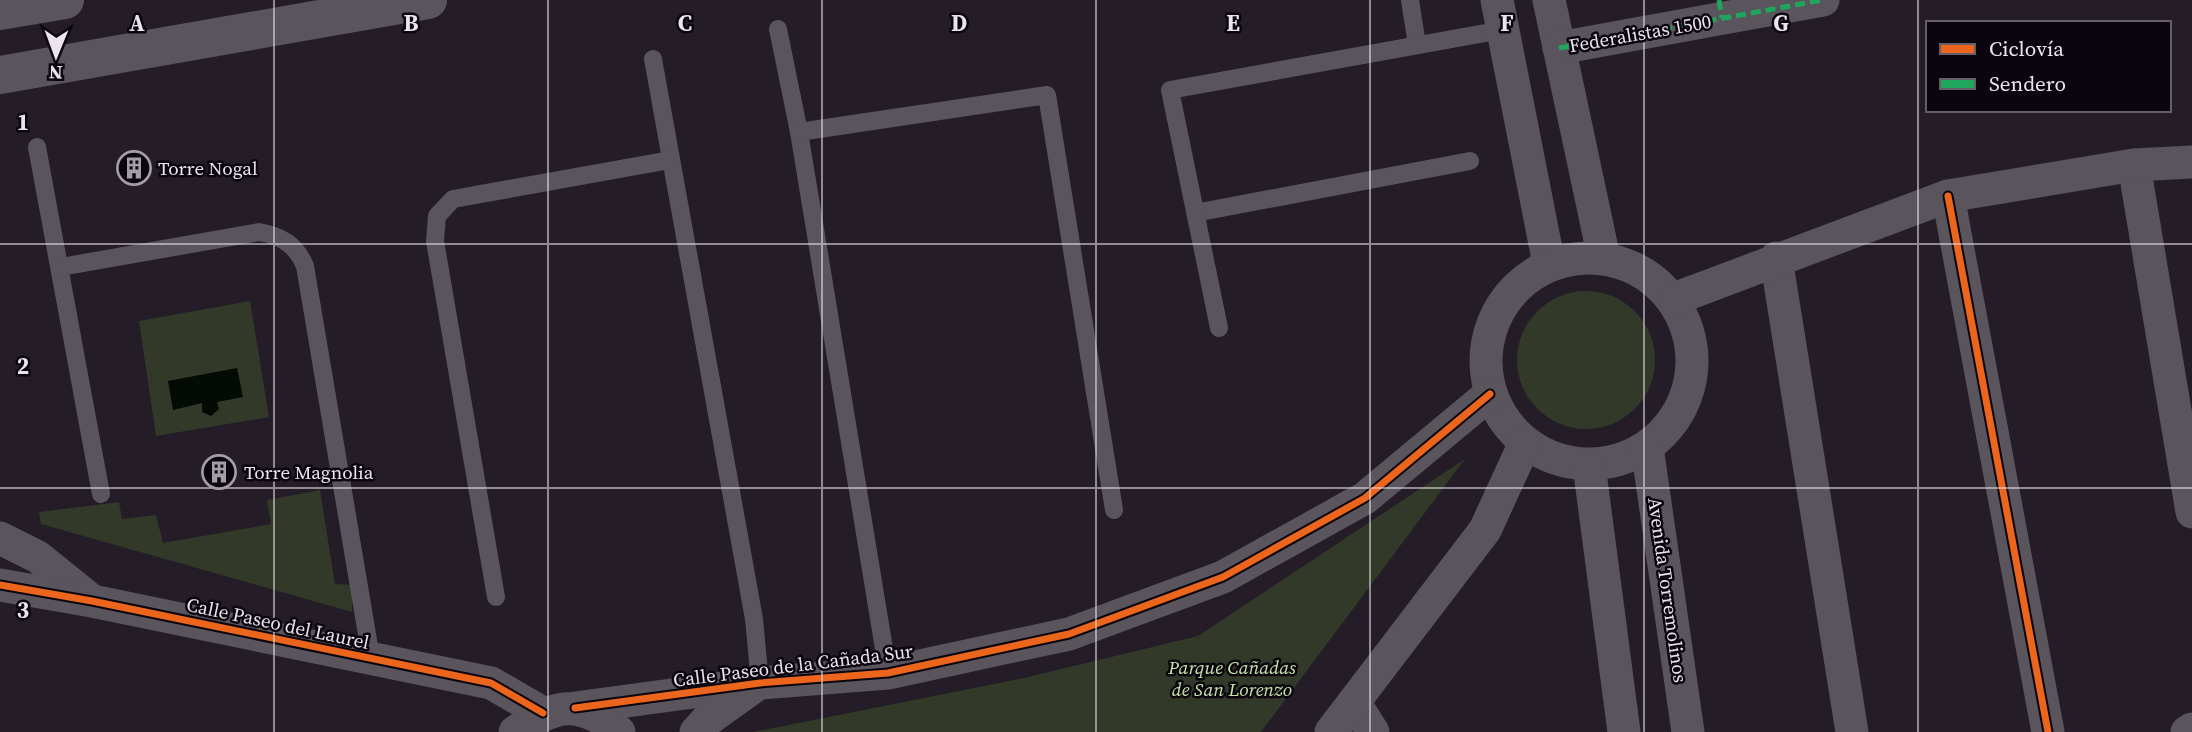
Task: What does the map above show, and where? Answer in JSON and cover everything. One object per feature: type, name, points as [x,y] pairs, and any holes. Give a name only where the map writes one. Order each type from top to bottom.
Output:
[{"type":"street","points":[[0,11],[65,0]]},
{"type":"street","points":[[0,75],[428,0]]},
{"type":"street","points":[[1549,0],[1604,258]]},
{"type":"street","name":"Federalistas 1500","points":[[1559,48],[1720,9],[1823,0]]},
{"type":"street","points":[[1499,15],[1549,264]]},
{"type":"street","points":[[1674,299],[1776,258],[1948,196],[2134,165],[2192,162]]},
{"type":"street","points":[[2134,165],[2192,512]]},
{"type":"street","points":[[1948,196],[2048,732]]},
{"type":"street","points":[[1576,257],[1604,258],[1643,272],[1674,299],[1691,337],[1692,379],[1677,417],[1647,447],[1620,460],[1590,465],[1555,459],[1525,443],[1503,421],[1490,394],[1484,355],[1494,317],[1516,285],[1549,264],[1576,257]]},
{"type":"street","points":[[1776,258],[1852,732]]},
{"type":"street","name":"Calle Paseo de la Cañada Sur","points":[[559,710],[760,683],[888,673],[1069,634],[1223,577],[1365,498],[1490,394]]},
{"type":"street","points":[[1331,732],[1485,530],[1525,443]]},
{"type":"street","name":"Avenida Torremolinos","points":[[1647,447],[1688,732]]},
{"type":"street","points":[[1590,465],[1624,732]]},
{"type":"street","name":"Calle Paseo del Laurel","points":[[0,538],[38,557],[92,601]]},
{"type":"street","name":"Calle Paseo del Laurel","points":[[0,585],[92,601],[491,683],[559,710],[604,720],[619,732]]},
{"type":"street","name":"Calle Paseo de la Cañada Sur","points":[[696,732],[706,721],[760,683]]},
{"type":"street","points":[[1354,702],[1373,732]]},
{"type":"street","points":[[515,732],[559,710]]},
{"type":"street","points":[[2187,732],[2192,729]]},
{"type":"lane","points":[[1410,0],[1418,45]]},
{"type":"lane","points":[[1219,328],[1170,90],[1418,45],[1499,15]]},
{"type":"lane","points":[[778,29],[799,132],[888,673]]},
{"type":"lane","points":[[653,58],[754,619],[760,683]]},
{"type":"lane","points":[[799,132],[1047,95],[1114,510]]},
{"type":"lane","points":[[37,146],[101,494]]},
{"type":"lane","points":[[496,597],[435,241],[437,216],[453,199],[670,160]]},
{"type":"lane","points":[[1195,213],[1470,161]]},
{"type":"lane","points":[[61,267],[259,232],[274,234],[295,248],[305,266],[370,659]]},
{"type":"green space","points":[[1586,291],[1613,296],[1635,311],[1650,333],[1655,360],[1650,387],[1635,409],[1613,424],[1586,429],[1559,424],[1537,409],[1522,387],[1517,360],[1522,333],[1537,311],[1559,296]]},
{"type":"green space","points":[[250,301],[269,417],[156,436],[139,321]]},
{"type":"green space","name":"Parque Cañadas de San Lorenzo","points":[[1465,459],[1261,732],[753,732],[1024,678],[1198,636]]},
{"type":"green space","points":[[320,490],[335,584],[353,585],[352,612],[41,524],[39,512],[119,502],[122,519],[156,515],[163,543],[271,524],[267,500]]},
{"type":"shaded area","points":[[237,368],[243,397],[217,402],[219,409],[211,416],[202,412],[202,403],[173,410],[168,381]]},
{"type":"marked path","points":[[1719,0],[1722,18]]},
{"type":"marked path","points":[[1559,48],[1823,0]]},
{"type":"cycle path","points":[[1948,196],[2048,732]]},
{"type":"cycle path","points":[[575,708],[760,683],[888,673],[1069,634],[1223,577],[1365,498],[1490,394]]},
{"type":"cycle path","points":[[0,585],[92,601],[491,683],[543,713]]},
{"type":"place","name":"Torre Nogal","points":[[134,168]]},
{"type":"place","name":"Torre Magnolia","points":[[219,472]]}]
